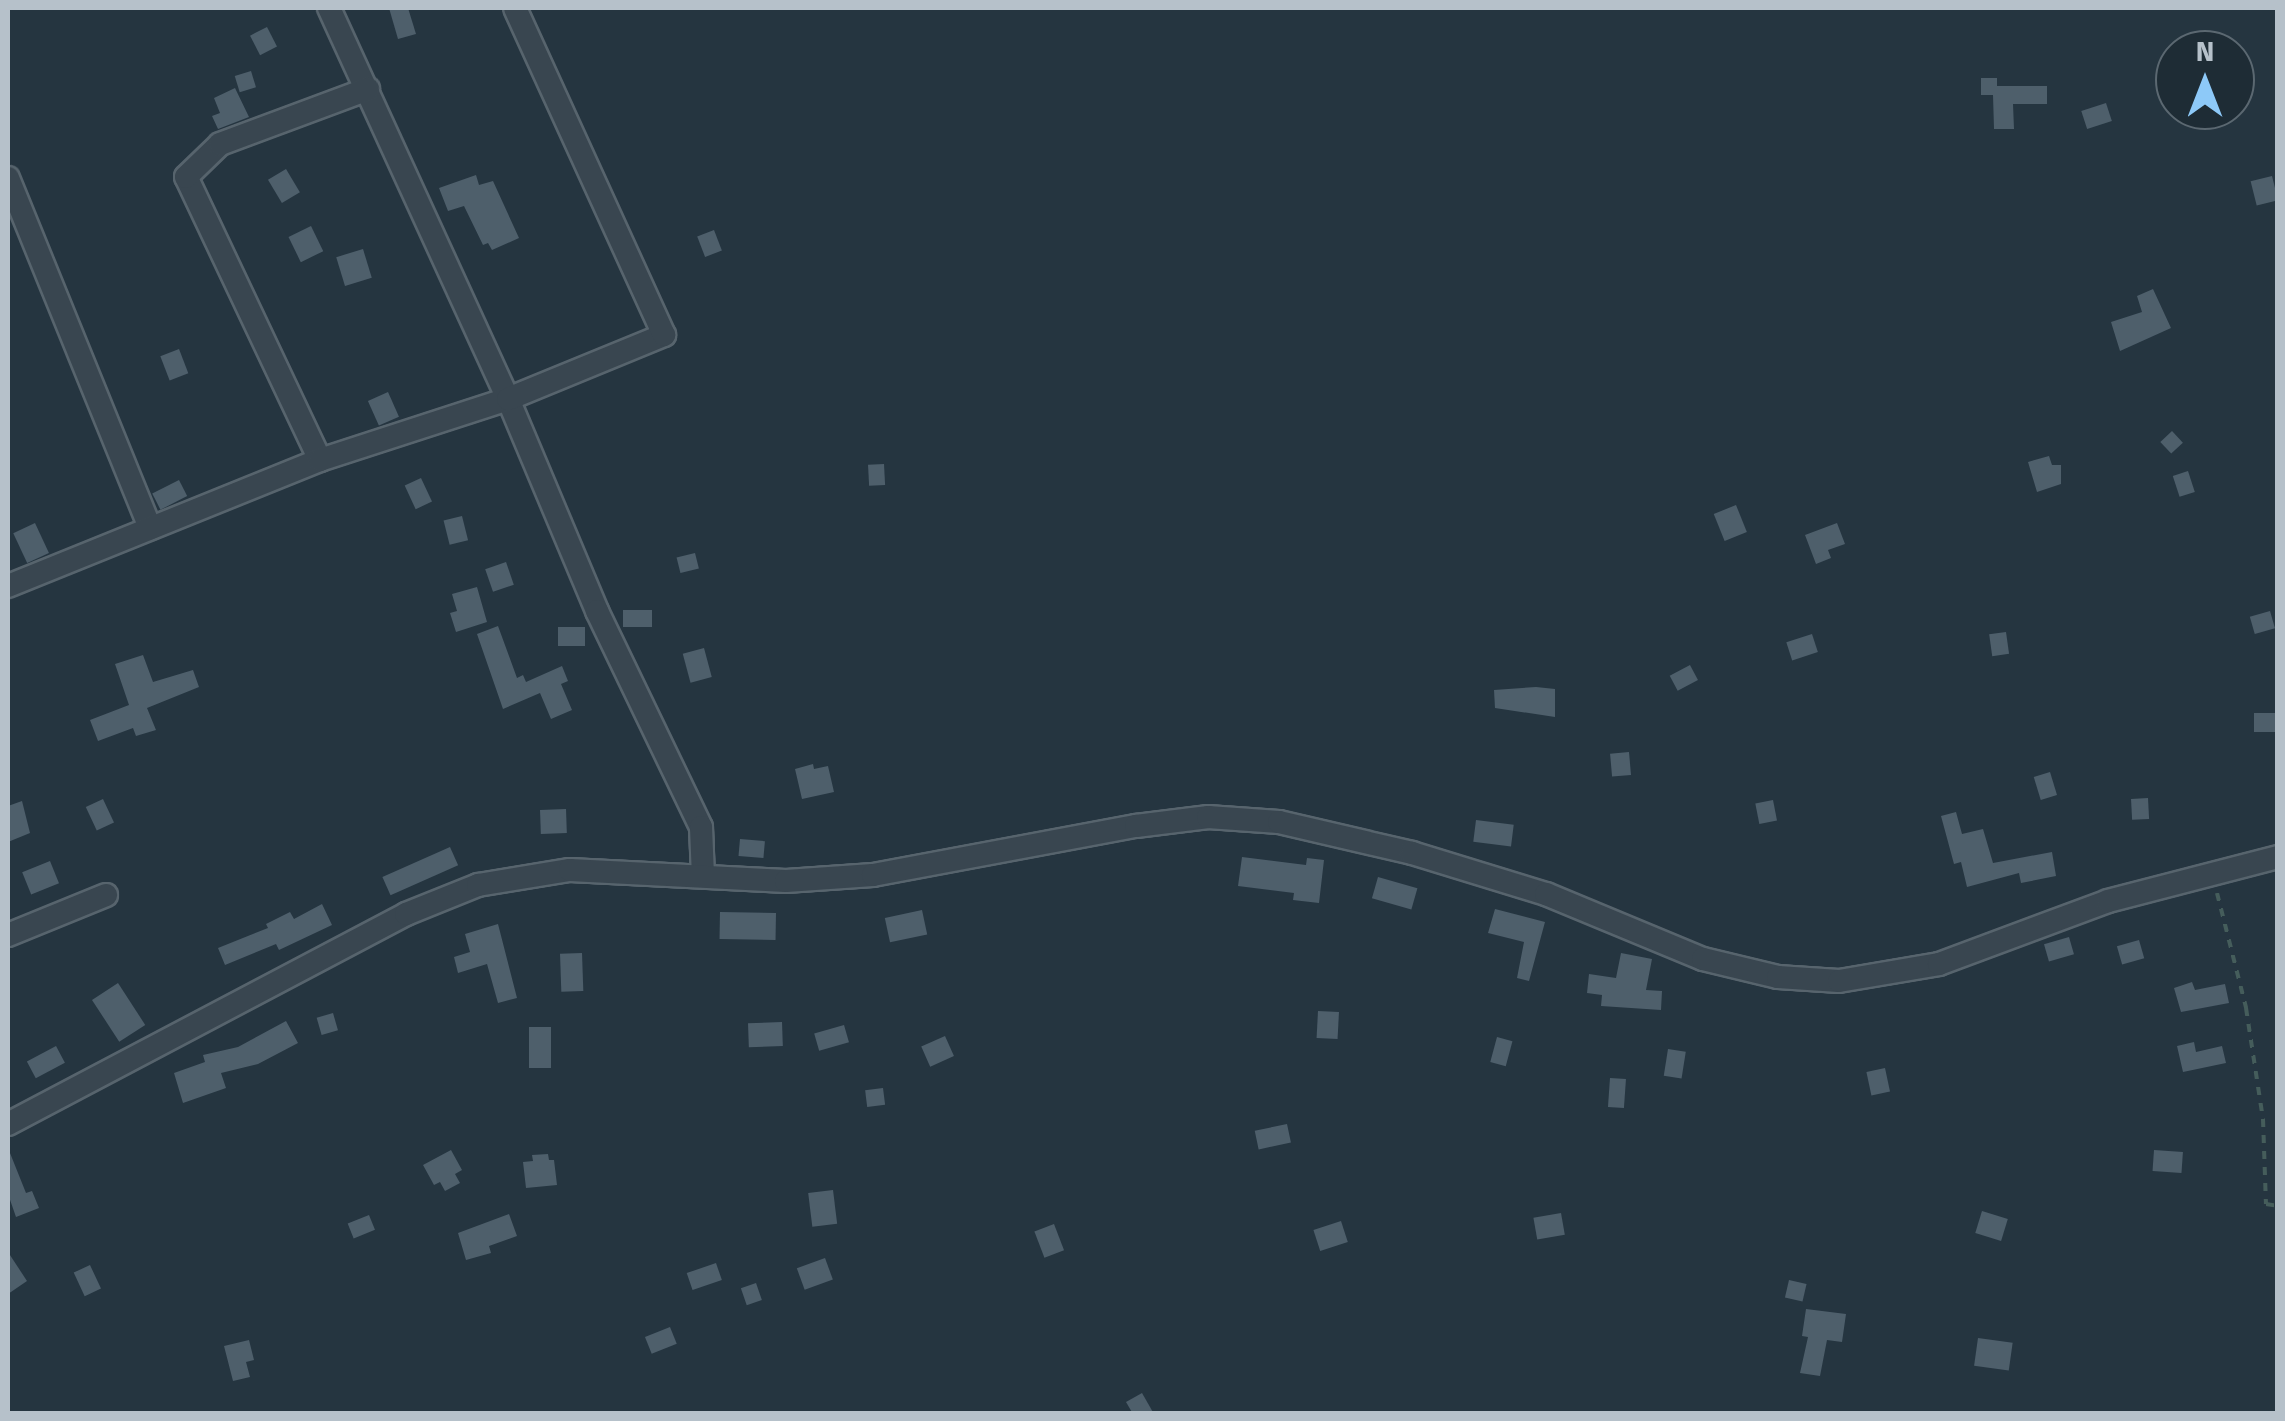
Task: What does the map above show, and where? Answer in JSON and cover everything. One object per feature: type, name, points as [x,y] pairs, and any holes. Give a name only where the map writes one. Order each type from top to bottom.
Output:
[{"type":"street","points":[[328,8],[508,399],[597,612],[701,827],[704,876]]},
{"type":"street","points":[[8,586],[320,460],[508,399],[664,335],[515,8]]},
{"type":"street","points":[[320,460],[186,178],[220,144],[368,90]]},
{"type":"street","points":[[8,178],[150,528]]},
{"type":"street","points":[[8,1124],[406,914],[478,885],[570,870],[786,880],[872,875],[1136,826],[1208,817],[1279,822],[1412,853],[1546,894],[1704,959],[1778,977],[1839,981],[1939,964],[2108,901],[2278,856]]},
{"type":"street","points":[[8,935],[106,896]]},
{"type":"path","points":[[2212,874],[2246,1008],[2263,1119],[2266,1204],[2278,1206]]},
{"type":"building","points":[[389,8],[408,8],[416,34],[398,39]]},
{"type":"building","points":[[267,27],[277,47],[260,55],[250,36]]},
{"type":"building","points":[[251,71],[256,87],[240,92],[235,76]]},
{"type":"building","points":[[1981,78],[1997,78],[1997,86],[2047,86],[2047,104],[2013,104],[2014,129],[1994,129],[1993,95],[1981,95]]},
{"type":"building","points":[[235,88],[249,117],[218,129],[212,116],[220,113],[214,98]]},
{"type":"building","points":[[2106,103],[2112,121],[2087,129],[2081,111]]},
{"type":"building","points":[[286,169],[300,192],[282,203],[268,180]]},
{"type":"building","points":[[476,175],[479,185],[493,181],[519,238],[492,250],[488,243],[483,245],[464,206],[448,211],[439,188]]},
{"type":"building","points":[[2272,176],[2278,200],[2257,206],[2251,181]]},
{"type":"building","points":[[311,226],[323,251],[301,262],[289,237]]},
{"type":"building","points":[[714,230],[722,251],[705,257],[697,236]]},
{"type":"building","points":[[363,249],[372,278],[345,286],[336,257]]},
{"type":"building","points":[[2153,289],[2171,328],[2120,351],[2111,322],[2142,312],[2137,296]]},
{"type":"building","points":[[179,349],[188,373],[170,380],[160,356]]},
{"type":"building","points":[[388,392],[399,417],[379,426],[368,401]]},
{"type":"building","points":[[2172,431],[2183,443],[2171,454],[2160,442]]},
{"type":"building","points":[[2049,456],[2052,465],[2061,465],[2061,484],[2037,492],[2028,462]]},
{"type":"building","points":[[884,464],[885,485],[869,486],[868,465]]},
{"type":"building","points":[[2188,471],[2195,492],[2180,497],[2173,476]]},
{"type":"building","points":[[421,478],[432,502],[416,509],[405,486]]},
{"type":"building","points":[[179,480],[187,496],[160,510],[152,494]]},
{"type":"building","points":[[1736,505],[1747,532],[1725,541],[1714,514]]},
{"type":"building","points":[[462,516],[468,540],[450,545],[444,521]]},
{"type":"building","points":[[35,523],[49,553],[27,563],[13,533]]},
{"type":"building","points":[[1837,523],[1845,544],[1828,550],[1831,558],[1816,564],[1805,535]]},
{"type":"building","points":[[695,553],[699,569],[680,573],[677,558]]},
{"type":"building","points":[[506,562],[514,585],[493,592],[485,569]]},
{"type":"building","points":[[477,587],[487,622],[456,632],[450,613],[457,611],[452,594]]},
{"type":"building","points":[[623,610],[652,610],[652,627],[623,627]]},
{"type":"building","points":[[2270,611],[2275,628],[2255,634],[2250,617]]},
{"type":"building","points":[[498,626],[517,678],[523,675],[526,682],[562,666],[568,681],[561,684],[572,710],[551,719],[540,693],[503,709],[477,634]]},
{"type":"building","points":[[558,627],[585,627],[585,646],[558,646]]},
{"type":"building","points":[[2006,632],[2009,654],[1992,656],[1989,634]]},
{"type":"building","points":[[1812,634],[1818,652],[1792,660],[1786,642]]},
{"type":"building","points":[[704,648],[712,677],[691,683],[683,654]]},
{"type":"building","points":[[143,655],[153,682],[193,670],[199,687],[147,708],[156,730],[136,736],[133,728],[98,741],[90,720],[129,705],[115,664]]},
{"type":"building","points":[[1690,665],[1698,680],[1678,691],[1670,676]]},
{"type":"building","points":[[1555,689],[1555,717],[1495,708],[1494,690]]},
{"type":"building","points":[[2254,713],[2278,713],[2278,732],[2254,732]]},
{"type":"building","points":[[1629,752],[1631,775],[1612,777],[1610,754]]},
{"type":"building","points":[[813,764],[814,769],[828,766],[834,792],[802,799],[795,769]]},
{"type":"building","points":[[2050,772],[2057,795],[2041,800],[2034,777]]},
{"type":"building","points":[[2148,798],[2149,819],[2132,820],[2131,799]]},
{"type":"building","points":[[103,799],[114,823],[97,831],[86,807]]},
{"type":"building","points":[[1773,800],[1777,821],[1759,824],[1755,803]]},
{"type":"building","points":[[22,801],[30,833],[8,842],[8,806]]},
{"type":"building","points":[[566,809],[567,833],[541,834],[540,810]]},
{"type":"building","points":[[1956,812],[1962,834],[1983,829],[1993,863],[2052,852],[2056,876],[2021,883],[2019,873],[1967,887],[1961,862],[1954,864],[1941,816]]},
{"type":"building","points":[[1476,820],[1514,825],[1511,846],[1473,842]]},
{"type":"building","points":[[740,839],[765,841],[763,858],[739,856]]},
{"type":"building","points":[[450,847],[458,865],[391,895],[382,877]]},
{"type":"building","points":[[1242,857],[1306,865],[1307,858],[1324,860],[1319,903],[1293,900],[1294,893],[1238,886]]},
{"type":"building","points":[[50,861],[59,883],[31,894],[22,872]]},
{"type":"building","points":[[1378,877],[1417,888],[1411,909],[1372,898]]},
{"type":"building","points":[[322,904],[332,925],[279,950],[276,944],[225,965],[218,948],[268,928],[266,924],[290,912],[294,919]]},
{"type":"building","points":[[1495,909],[1545,922],[1529,981],[1517,978],[1524,942],[1488,933]]},
{"type":"building","points":[[922,910],[927,934],[890,942],[885,918]]},
{"type":"building","points":[[720,912],[776,913],[776,940],[720,939]]},
{"type":"building","points":[[498,924],[517,998],[498,1003],[487,964],[458,973],[454,957],[470,952],[465,934]]},
{"type":"building","points":[[2069,937],[2074,954],[2049,961],[2044,944]]},
{"type":"building","points":[[2139,940],[2144,958],[2122,965],[2117,946]]},
{"type":"building","points":[[582,953],[583,991],[561,992],[560,954]]},
{"type":"building","points":[[1621,953],[1652,959],[1646,990],[1662,991],[1661,1010],[1601,1006],[1602,995],[1587,993],[1589,974],[1616,978]]},
{"type":"building","points":[[2192,982],[2195,990],[2225,984],[2229,1003],[2181,1012],[2174,988]]},
{"type":"building","points":[[118,983],[145,1025],[119,1042],[92,1000]]},
{"type":"building","points":[[1318,1011],[1339,1012],[1338,1039],[1317,1038]]},
{"type":"building","points":[[333,1013],[338,1030],[322,1035],[317,1018]]},
{"type":"building","points":[[286,1021],[298,1043],[258,1064],[221,1073],[226,1088],[183,1103],[174,1073],[205,1062],[203,1055],[238,1047]]},
{"type":"building","points":[[782,1022],[783,1046],[749,1047],[748,1023]]},
{"type":"building","points":[[844,1025],[849,1042],[819,1051],[814,1034]]},
{"type":"building","points":[[529,1027],[551,1027],[551,1068],[529,1068]]},
{"type":"building","points":[[945,1036],[954,1056],[930,1067],[921,1047]]},
{"type":"building","points":[[1497,1037],[1512,1041],[1506,1066],[1490,1062]]},
{"type":"building","points":[[2194,1042],[2196,1052],[2222,1046],[2226,1063],[2183,1072],[2177,1046]]},
{"type":"building","points":[[56,1046],[65,1063],[36,1078],[27,1061]]},
{"type":"building","points":[[1668,1049],[1686,1052],[1682,1078],[1664,1076]]},
{"type":"building","points":[[1885,1068],[1890,1091],[1871,1095],[1866,1072]]},
{"type":"building","points":[[1610,1078],[1626,1079],[1624,1108],[1608,1107]]},
{"type":"building","points":[[883,1088],[885,1105],[867,1107],[865,1090]]},
{"type":"building","points":[[1287,1124],[1291,1143],[1259,1149],[1255,1131]]},
{"type":"building","points":[[8,1148],[26,1193],[32,1191],[39,1208],[16,1217],[8,1194]]},
{"type":"building","points":[[451,1150],[462,1170],[455,1174],[460,1183],[445,1191],[440,1182],[434,1185],[423,1165]]},
{"type":"building","points":[[2154,1150],[2183,1152],[2181,1173],[2153,1171]]},
{"type":"building","points":[[548,1154],[549,1160],[554,1160],[557,1185],[526,1188],[523,1162],[533,1161],[532,1155]]},
{"type":"building","points":[[833,1190],[837,1224],[812,1227],[808,1193]]},
{"type":"building","points":[[1982,1211],[2008,1219],[2001,1241],[1975,1233]]},
{"type":"building","points":[[1561,1213],[1565,1235],[1537,1240],[1533,1218]]},
{"type":"building","points":[[509,1214],[517,1236],[489,1246],[491,1253],[466,1260],[458,1233]]},
{"type":"building","points":[[369,1215],[375,1230],[354,1238],[348,1224]]},
{"type":"building","points":[[1341,1221],[1348,1242],[1320,1251],[1313,1230]]},
{"type":"building","points":[[1054,1224],[1064,1250],[1044,1258],[1034,1232]]},
{"type":"building","points":[[8,1252],[27,1281],[8,1294]]},
{"type":"building","points":[[825,1258],[833,1280],[805,1290],[797,1268]]},
{"type":"building","points":[[716,1263],[722,1280],[693,1290],[687,1273]]},
{"type":"building","points":[[90,1265],[101,1289],[85,1296],[74,1273]]},
{"type":"building","points":[[1789,1280],[1807,1284],[1802,1302],[1785,1298]]},
{"type":"building","points":[[756,1283],[762,1300],[747,1305],[741,1288]]},
{"type":"building","points":[[1806,1309],[1846,1314],[1842,1342],[1827,1340],[1820,1376],[1800,1373],[1808,1337],[1802,1336]]},
{"type":"building","points":[[670,1327],[677,1344],[652,1354],[645,1337]]},
{"type":"building","points":[[1978,1338],[2013,1343],[2009,1371],[1974,1366]]},
{"type":"building","points":[[249,1340],[254,1360],[246,1362],[250,1377],[233,1381],[224,1346]]},
{"type":"building","points":[[1142,1393],[1154,1414],[1133,1414],[1126,1402]]}]
